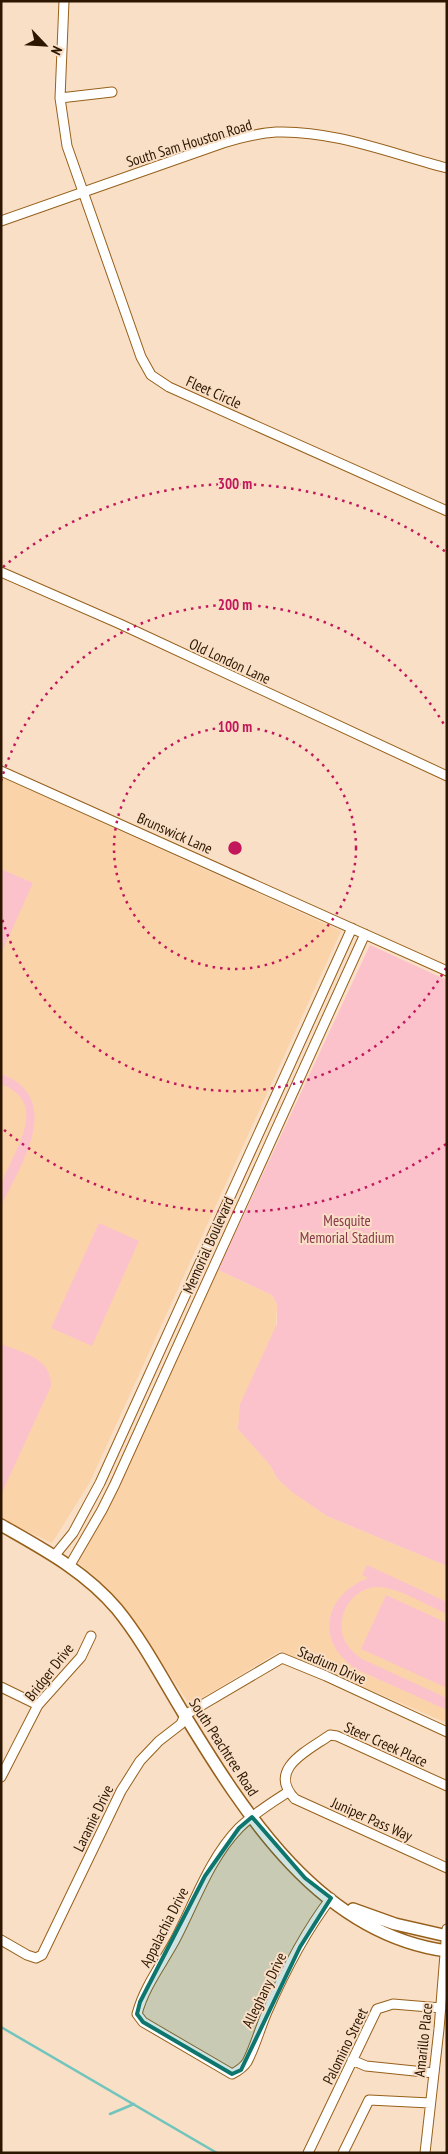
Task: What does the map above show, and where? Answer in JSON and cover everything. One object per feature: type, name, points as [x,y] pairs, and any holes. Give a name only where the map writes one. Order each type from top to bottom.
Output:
[{"type":"main road","name":"South Peachtree Road","points":[[1,1525],[70,1565],[116,1609],[162,1675],[185,1715],[252,1817],[283,1856],[305,1878],[372,1928],[396,1939],[421,1947],[446,1951]]},
{"type":"main road","points":[[334,1901],[395,1924],[447,1936]]},
{"type":"street","name":"Fleet Circle","points":[[64,1],[60,98],[67,146],[81,192],[141,357],[151,375],[169,387],[447,511]]},
{"type":"street","points":[[60,98],[112,92]]},
{"type":"street","name":"South Sam Houston Road","points":[[1,221],[236,139],[275,132],[309,134],[339,139],[447,168]]},
{"type":"street","name":"Old London Lane","points":[[1,572],[120,624],[447,776]]},
{"type":"street","name":"Brunswick Lane","points":[[1,771],[447,971]]},
{"type":"street","name":"Memorial Boulevard","points":[[55,1556],[73,1533],[100,1483],[352,928]]},
{"type":"street","name":"Memorial Boulevard","points":[[70,1565],[115,1484],[365,934]]},
{"type":"street","name":"Bridger Drive","points":[[1,1778],[38,1705],[81,1657],[91,1636]]},
{"type":"street","name":"Stadium Drive","points":[[185,1715],[282,1658],[326,1676],[447,1732]]},
{"type":"street","points":[[1,1687],[38,1705]]},
{"type":"street","name":"Laramie Drive","points":[[1,1940],[36,1958],[42,1955],[47,1948],[120,1791],[140,1761],[159,1741],[181,1724],[185,1715]]},
{"type":"street","name":"Steer Creek Place","points":[[288,1792],[285,1784],[290,1763],[330,1736],[338,1736],[447,1786]]},
{"type":"street","name":"Appalachia Drive","points":[[216,2064],[144,2022],[137,2014],[140,2002],[175,1939],[206,1876],[225,1846],[239,1828],[288,1792]]},
{"type":"street","name":"Juniper Pass Way","points":[[288,1792],[295,1799],[447,1868]]},
{"type":"street","name":"Alleghany Drive","points":[[216,2064],[232,2074],[241,2070],[247,2062],[267,2012],[300,1947],[319,1915],[334,1901]]},
{"type":"street","name":"Amarillo Place","points":[[424,2153],[441,2008],[447,1929]]},
{"type":"street","name":"Palomino Street","points":[[308,2153],[377,2009],[393,2004],[441,2008]]},
{"type":"street","points":[[352,2060],[366,2066],[434,2073]]},
{"type":"street","points":[[343,2153],[369,2100],[430,2103]]},
{"type":"highlighted area","points":[[252,1817],[305,1878],[331,1898],[300,1947],[241,2070],[232,2074],[143,2022],[137,2014],[140,2002],[205,1876],[239,1828]]},
{"type":"shaded area","points":[[1,777],[341,931],[90,1482],[52,1543],[1,1519]]},
{"type":"shaded area","points":[[218,1270],[272,1295],[277,1304],[270,1465],[277,1478],[327,1516],[447,1566],[447,1723],[280,1651],[190,1705],[128,1612],[101,1582],[75,1560],[84,1548]]},
{"type":"green space","points":[[1,869],[33,883],[1,954]]},
{"type":"green space","name":"Mesquite Memorial Stadium","points":[[370,945],[447,980],[447,1566],[327,1516],[292,1492],[277,1478],[270,1465],[238,1429],[240,1404],[277,1324],[277,1304],[272,1295],[218,1270]]},
{"type":"green space","points":[[1,1074],[20,1085],[31,1099],[35,1116],[26,1153],[1,1206],[2,1183],[20,1143],[26,1116],[24,1104],[16,1093],[1,1084]]},
{"type":"green space","points":[[99,1223],[139,1241],[92,1346],[51,1328]]},
{"type":"green space","points":[[1,1344],[27,1354],[41,1363],[47,1369],[51,1386],[1,1495]]},
{"type":"green space","points":[[367,1565],[447,1602],[447,1614],[388,1588],[369,1588],[354,1597],[348,1604],[342,1621],[344,1639],[362,1659],[447,1698],[447,1710],[358,1670],[344,1659],[335,1647],[330,1634],[333,1608],[341,1596],[353,1586],[368,1578],[362,1575]]},
{"type":"green space","points":[[386,1595],[447,1623],[447,1688],[361,1649]]},
{"type":"waterway","points":[[1,2027],[217,2153]]},
{"type":"waterway","points":[[110,2114],[134,2104]]}]
